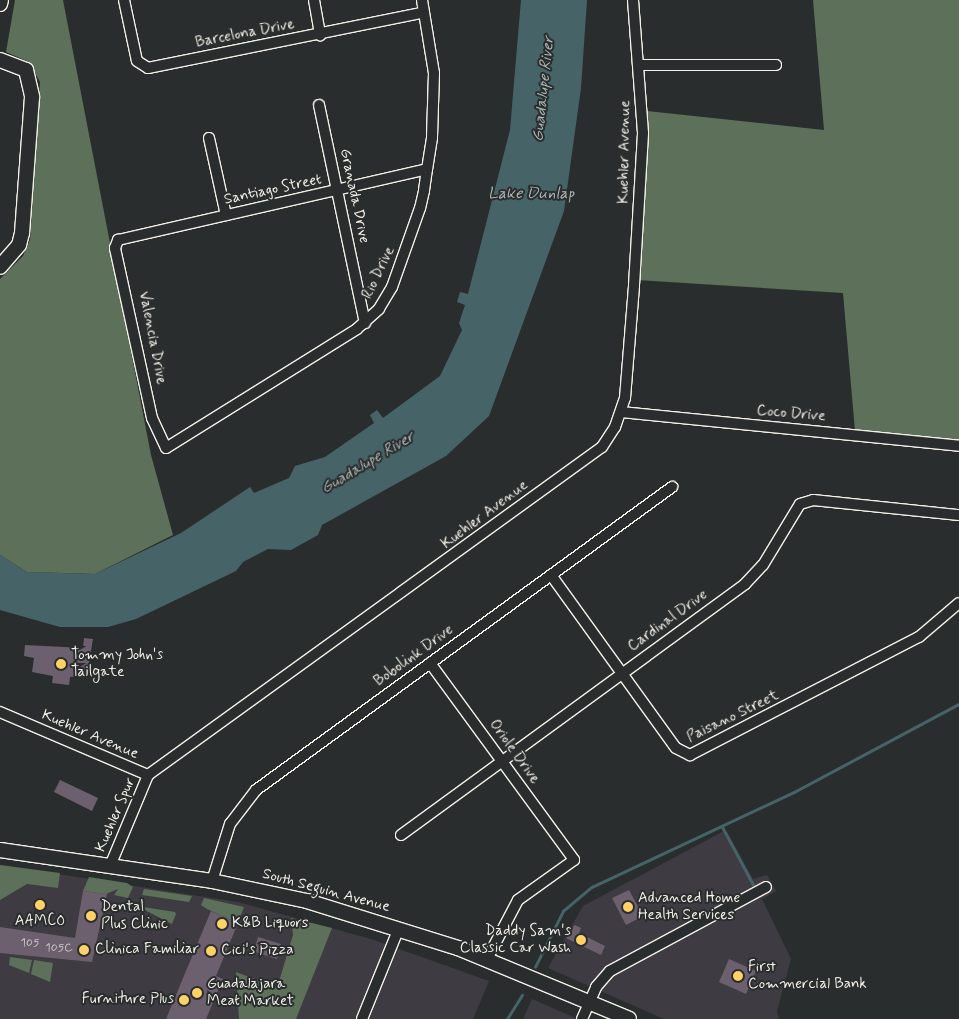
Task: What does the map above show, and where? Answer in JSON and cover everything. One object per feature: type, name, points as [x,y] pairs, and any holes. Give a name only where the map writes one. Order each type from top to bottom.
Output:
[{"type":"main road","points":[[0,4],[1,0]]},
{"type":"main road","points":[[0,60],[26,70],[32,98],[22,234],[19,245],[0,267]]},
{"type":"main road","name":"South Seguin Avenue","points":[[0,850],[212,881],[307,901],[399,928],[486,959],[629,1019]]},
{"type":"street","name":"Barcelona Drive","points":[[124,0],[136,61],[144,68],[320,35],[422,13]]},
{"type":"street","points":[[314,0],[320,35]]},
{"type":"street","name":"Rio Drive","points":[[166,448],[365,323],[385,300],[403,263],[427,169],[434,73],[422,13],[422,0]]},
{"type":"street","name":"Kuehler Avenue","points":[[0,712],[148,775],[602,447],[621,412],[643,147],[639,65],[633,0]]},
{"type":"street","points":[[639,65],[776,65]]},
{"type":"street","name":"Granada Drive","points":[[320,104],[365,323]]},
{"type":"street","points":[[209,138],[226,215]]},
{"type":"street","name":"Santiago Street","points":[[124,236],[338,192],[427,169]]},
{"type":"street","name":"Valencia Drive","points":[[124,236],[115,248],[152,418],[166,448]]},
{"type":"street","name":"Coco Drive","points":[[621,412],[959,446]]},
{"type":"street","name":"Bobolink Drive","points":[[212,881],[227,831],[250,796],[672,487]]},
{"type":"street","name":"Cardinal Drive","points":[[401,835],[622,674],[755,574],[800,504],[813,500],[959,515]]},
{"type":"street","name":"Paisano Street","points":[[551,575],[678,751],[694,755],[919,637],[959,603]]},
{"type":"street","name":"Oriole Drive","points":[[430,663],[574,860],[518,900],[486,959]]},
{"type":"street","name":"Kuehler Spur","points":[[110,866],[148,775]]},
{"type":"street","points":[[582,1019],[589,1002],[610,971],[766,887]]},
{"type":"street","points":[[362,1019],[399,928]]},
{"type":"shaded area","points":[[726,830],[753,879],[767,875],[776,891],[762,899],[791,959],[777,1011],[779,1019],[664,1019],[548,968],[583,906]]},
{"type":"shaded area","points":[[0,865],[238,902],[371,939],[489,981],[473,1019],[0,1019]]},
{"type":"shaded area","points":[[532,999],[578,1019],[523,1019]]},
{"type":"green space","points":[[15,0],[63,0],[151,455],[173,535],[95,574],[27,572],[0,555],[0,279],[23,256],[30,240],[40,82],[29,62],[6,52]]},
{"type":"green space","points":[[813,0],[959,0],[959,441],[855,431],[843,293],[637,280],[647,111],[824,130]]},
{"type":"green space","points":[[0,865],[60,873],[58,888],[27,884],[0,900]]},
{"type":"green space","points":[[89,877],[127,883],[133,887],[128,898],[114,895],[118,889],[106,894],[83,891]]},
{"type":"green space","points":[[144,889],[192,896],[189,902],[142,895]]},
{"type":"green space","points":[[204,898],[244,907],[238,923],[201,905]]},
{"type":"green space","points":[[137,906],[175,912],[176,914],[172,924]]},
{"type":"green space","points":[[291,918],[332,928],[296,1019],[239,1019],[236,972],[277,988],[293,935]]},
{"type":"green space","points":[[10,957],[32,960],[29,973],[9,965]]},
{"type":"green space","points":[[34,960],[53,963],[50,982],[31,974]]},
{"type":"water","name":"Lake Dunlap","points":[[521,0],[587,0],[581,88],[564,211],[489,416],[446,456],[322,525],[318,535],[291,550],[268,549],[243,562],[236,571],[136,619],[108,627],[60,627],[0,610],[0,555],[27,572],[95,574],[181,533],[250,487],[254,493],[289,478],[295,466],[325,457],[374,423],[370,415],[377,410],[383,418],[440,376],[462,330],[459,323],[465,305],[457,302],[460,292],[468,294],[510,130]]},
{"type":"building","name":"Tommy John's Tailgate","points":[[84,638],[93,639],[87,675],[70,677],[69,685],[52,683],[53,676],[32,672],[34,658],[24,656],[25,645],[83,648]]},
{"type":"building","points":[[60,780],[98,798],[92,811],[54,792]]},
{"type":"building","name":"Advanced Home Health Services","points":[[629,890],[643,916],[626,925],[612,898]]},
{"type":"building","points":[[83,891],[107,894],[92,962],[0,953],[0,927],[75,938]]},
{"type":"building","points":[[211,911],[238,923],[216,976],[223,979],[206,1019],[166,1019]]},
{"type":"building","name":"Daddy Sam's Classic Car Wash","points":[[575,925],[581,928],[579,933],[605,946],[601,955],[565,936]]},
{"type":"building","points":[[258,937],[281,944],[277,959],[254,952]]},
{"type":"building","name":"First Commercial Bank","points":[[729,959],[756,971],[746,994],[719,982]]},
{"type":"waterway","points":[[535,967],[563,911],[592,887],[794,792],[959,704]]},
{"type":"waterway","points":[[722,826],[753,884]]},
{"type":"waterway","points":[[507,1019],[522,995]]},
{"type":"place","name":"Tommy John's Tailgate","points":[[61,664]]},
{"type":"place","name":"AAMCO","points":[[40,905]]},
{"type":"place","name":"Advanced Home Health Services","points":[[628,907]]},
{"type":"place","name":"Dental Plus Clinic","points":[[91,916]]},
{"type":"place","name":"K&B Liquors","points":[[222,924]]},
{"type":"place","name":"Daddy Sam's Classic Car Wash","points":[[581,940]]},
{"type":"place","name":"Clinica Familiar","points":[[84,950]]},
{"type":"place","name":"Cici's Pizza","points":[[211,951]]},
{"type":"place","name":"First Commercial Bank","points":[[738,976]]},
{"type":"place","name":"Guadalajara Meat Market","points":[[197,993]]},
{"type":"place","name":"Furniture Plus","points":[[184,1000]]},
{"type":"water label","name":"Guadalupe River","points":[[544,89]]},
{"type":"water label","name":"Guadalupe River","points":[[368,463]]}]
